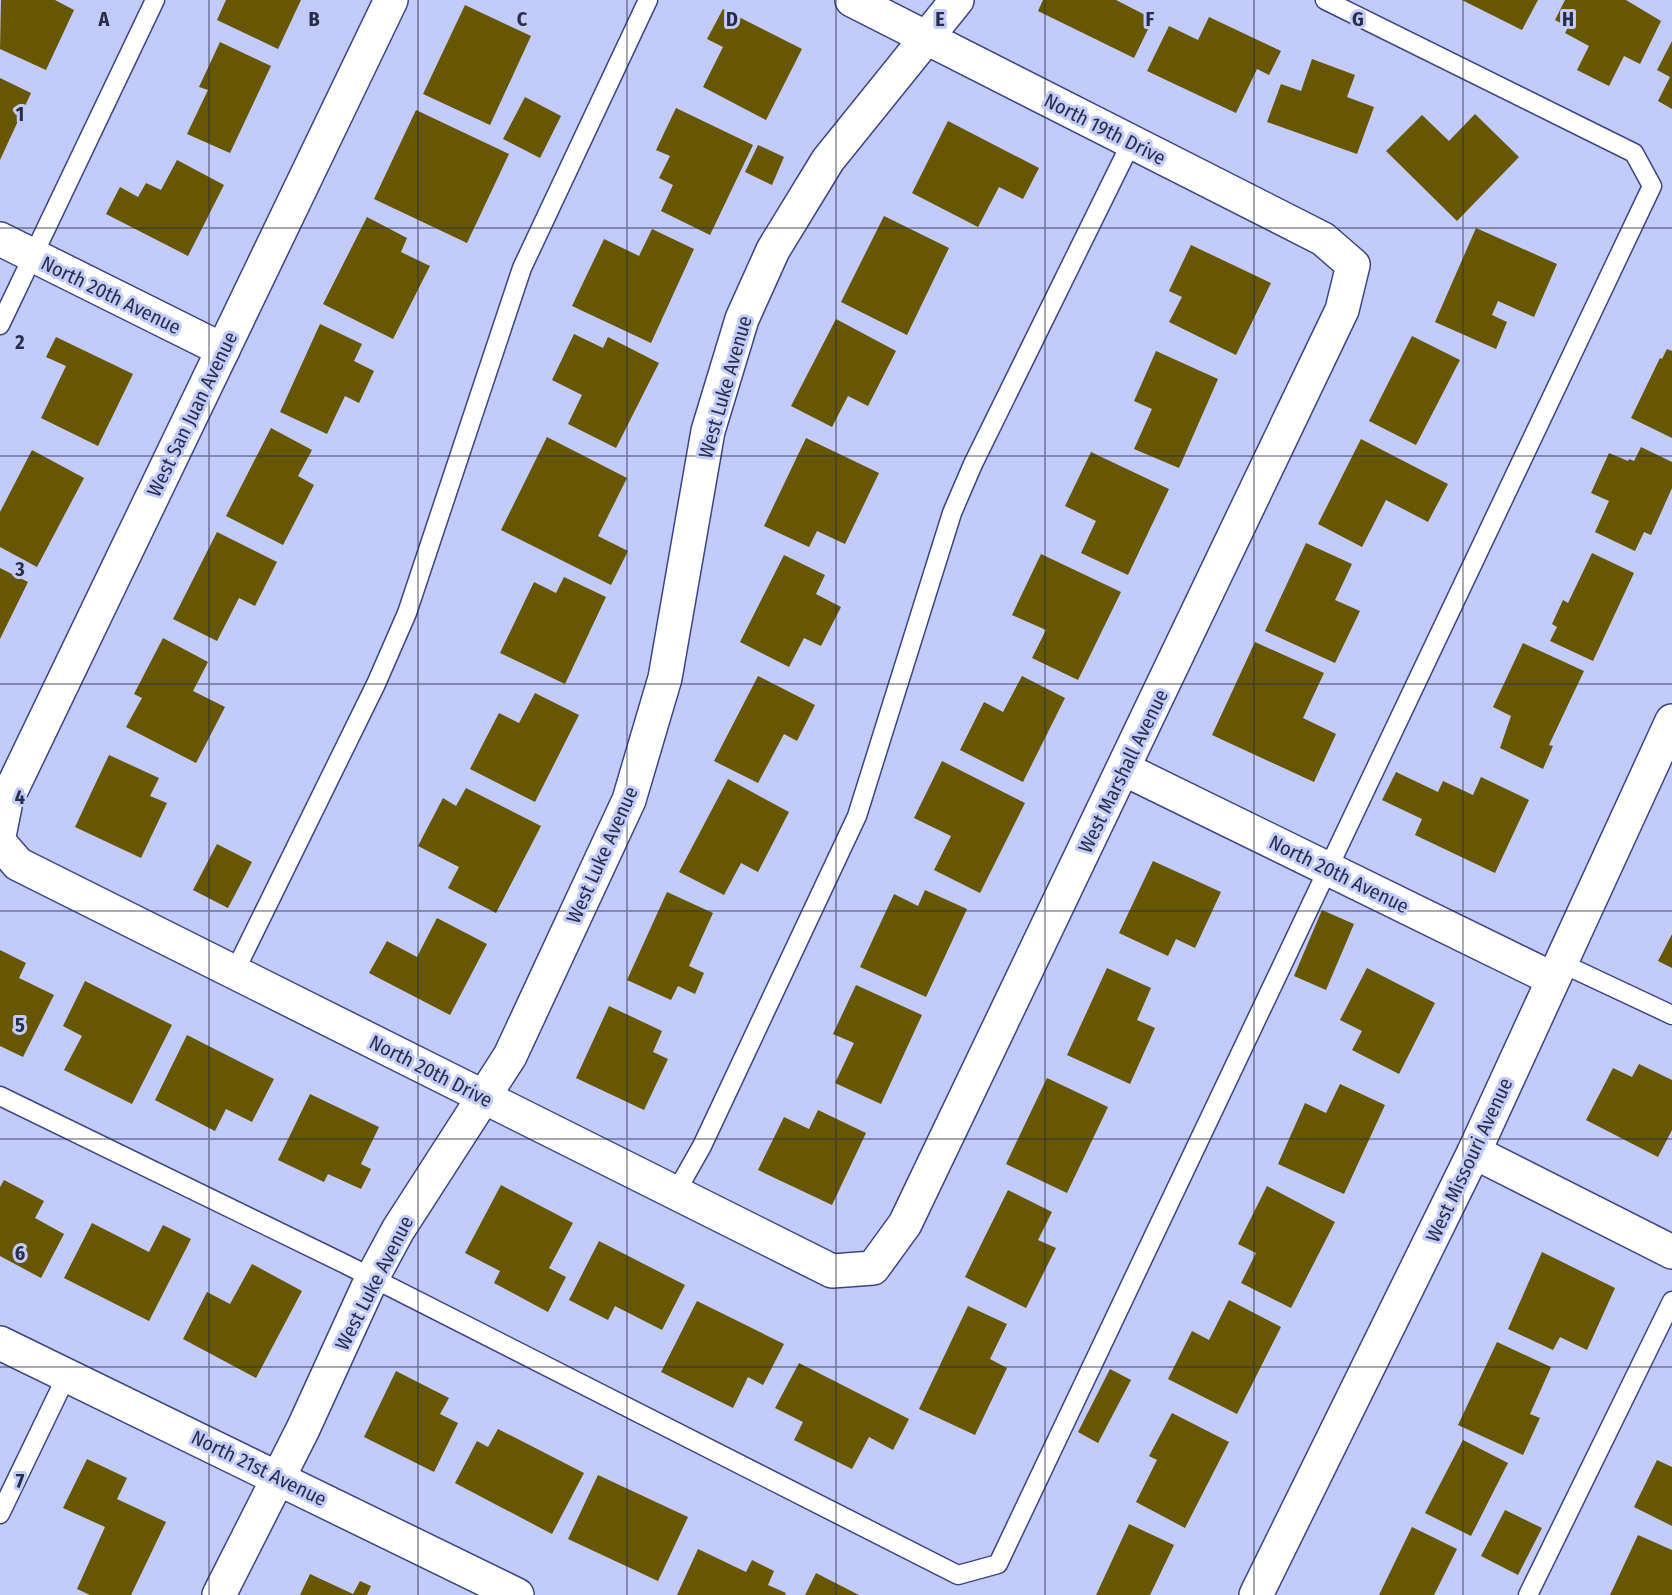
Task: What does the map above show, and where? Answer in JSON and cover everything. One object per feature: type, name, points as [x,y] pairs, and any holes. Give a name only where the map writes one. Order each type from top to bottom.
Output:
[{"type":"street","name":"West San Juan Avenue","points":[[0,831],[6,801],[391,0]]},
{"type":"street","name":"North 19th Drive","points":[[852,0],[1323,239],[1353,265]]},
{"type":"street","name":"West Luke Avenue","points":[[219,1595],[305,1425],[372,1278],[398,1230],[510,1056],[629,800],[665,678],[708,431],[742,319],[773,250],[828,160],[957,0]]},
{"type":"street","name":"North 20th Avenue","points":[[0,240],[223,350]]},
{"type":"street","name":"West Marshall Avenue","points":[[873,1268],[905,1224],[1124,769],[1342,310],[1353,265]]},
{"type":"street","name":"West Missouri Avenue","points":[[1256,1595],[1474,1152],[1556,970],[1661,769],[1672,721]]},
{"type":"street","name":"North 20th Avenue","points":[[1124,769],[1328,868],[1556,970]]},
{"type":"street","name":"North 20th Drive","points":[[0,843],[18,864],[832,1271],[873,1268]]},
{"type":"street","points":[[1474,1152],[1672,1252]]},
{"type":"street","name":"North 21st Avenue","points":[[0,1343],[278,1477],[476,1586],[517,1595]]},
{"type":"lane","points":[[0,325],[154,0]]},
{"type":"lane","points":[[235,971],[376,684],[407,613],[522,268],[648,0]]},
{"type":"lane","points":[[0,1096],[372,1278],[958,1575],[998,1564],[1652,186],[1634,153],[1325,0]]},
{"type":"lane","points":[[676,1192],[702,1146],[857,816],[956,504],[1131,143]]},
{"type":"lane","points":[[1556,970],[1672,1015]]},
{"type":"lane","points":[[1528,1595],[1672,1301]]},
{"type":"lane","points":[[0,1514],[67,1375]]},
{"type":"building","points":[[1,0],[55,0],[74,10],[46,70],[0,49]]},
{"type":"building","points":[[226,0],[301,0],[278,49],[217,20]]},
{"type":"building","points":[[1043,0],[1116,0],[1153,19],[1134,58],[1038,11]]},
{"type":"building","points":[[1462,0],[1538,0],[1522,30]]},
{"type":"building","points":[[1565,0],[1626,0],[1661,21],[1640,64],[1624,56],[1609,86],[1577,70],[1589,46],[1565,33],[1568,27],[1555,20]]},
{"type":"building","points":[[465,5],[531,36],[490,125],[423,94]]},
{"type":"building","points":[[723,9],[802,49],[766,120],[703,87],[723,47],[707,39]]},
{"type":"building","points":[[1209,17],[1281,51],[1269,75],[1257,69],[1236,113],[1147,71],[1169,26],[1198,40]]},
{"type":"building","points":[[1672,41],[1672,109],[1658,101],[1670,77],[1657,70]]},
{"type":"building","points":[[220,42],[271,66],[230,153],[187,134],[208,90],[199,87]]},
{"type":"building","points":[[1312,59],[1355,75],[1347,97],[1374,107],[1357,154],[1267,122],[1281,84],[1301,91]]},
{"type":"building","points":[[0,78],[31,93],[0,160]]},
{"type":"building","points":[[525,97],[561,116],[540,158],[503,139]]},
{"type":"building","points":[[676,108],[753,145],[710,235],[661,211],[673,185],[659,178],[670,156],[656,150]]},
{"type":"building","points":[[416,110],[509,154],[467,243],[374,199]]},
{"type":"building","points":[[1475,114],[1519,157],[1457,221],[1386,151],[1422,115],[1449,141]]},
{"type":"building","points":[[948,121],[1039,168],[1023,199],[999,187],[978,227],[912,193]]},
{"type":"building","points":[[758,145],[784,157],[772,185],[745,172]]},
{"type":"building","points":[[177,160],[224,185],[188,256],[106,214],[120,187],[138,197],[146,183],[161,190]]},
{"type":"building","points":[[884,216],[949,248],[907,335],[841,302]]},
{"type":"building","points":[[367,217],[407,238],[401,252],[430,266],[393,339],[323,304]]},
{"type":"building","points":[[1476,228],[1557,264],[1534,317],[1498,301],[1492,315],[1507,322],[1496,349],[1435,322]]},
{"type":"building","points":[[652,229],[694,249],[651,343],[572,306],[604,239],[639,256]]},
{"type":"building","points":[[1191,245],[1271,283],[1236,355],[1169,322],[1182,297],[1169,291]]},
{"type":"building","points":[[836,319],[896,351],[868,406],[848,396],[832,427],[791,406]]},
{"type":"building","points":[[320,324],[362,344],[354,361],[374,371],[359,403],[345,396],[327,434],[280,412]]},
{"type":"building","points":[[574,334],[603,348],[608,337],[659,363],[616,448],[568,424],[582,395],[552,380]]},
{"type":"building","points":[[1412,336],[1460,360],[1416,445],[1369,421]]},
{"type":"building","points":[[56,337],[133,374],[98,446],[41,418],[66,366],[46,357]]},
{"type":"building","points":[[1667,349],[1672,351],[1672,438],[1631,418],[1660,358],[1662,359]]},
{"type":"building","points":[[1156,351],[1218,379],[1179,468],[1134,449],[1152,409],[1134,401]]},
{"type":"building","points":[[271,428],[312,450],[298,476],[314,485],[283,545],[226,516]]},
{"type":"building","points":[[547,437],[627,478],[598,536],[628,551],[611,585],[501,530]]},
{"type":"building","points":[[806,438],[879,473],[845,544],[817,531],[809,547],[764,526]]},
{"type":"building","points":[[1361,439],[1448,484],[1428,522],[1386,500],[1362,547],[1318,524]]},
{"type":"building","points":[[1641,447],[1672,462],[1672,488],[1651,535],[1644,532],[1635,551],[1595,532],[1609,501],[1591,493],[1609,453],[1628,461],[1629,459],[1634,461]]},
{"type":"building","points":[[32,450],[84,478],[37,567],[0,547],[0,512]]},
{"type":"building","points":[[1091,452],[1169,489],[1128,575],[1081,553],[1096,521],[1065,506]]},
{"type":"building","points":[[217,532],[277,562],[255,606],[239,598],[217,641],[173,619]]},
{"type":"building","points":[[1306,543],[1352,564],[1335,600],[1360,611],[1335,663],[1265,631]]},
{"type":"building","points":[[1592,553],[1634,573],[1593,661],[1550,641],[1557,627],[1552,624],[1563,600],[1568,603]]},
{"type":"building","points":[[1041,554],[1121,592],[1078,680],[1032,658],[1046,630],[1012,615]]},
{"type":"building","points":[[784,555],[825,575],[816,594],[841,607],[821,646],[804,638],[789,667],[740,642]]},
{"type":"building","points":[[0,568],[28,582],[0,639]]},
{"type":"building","points":[[564,577],[606,597],[565,684],[500,653],[534,582],[556,593]]},
{"type":"building","points":[[163,638],[208,662],[193,691],[225,707],[196,763],[126,727],[142,698],[134,694]]},
{"type":"building","points":[[1255,642],[1324,673],[1303,718],[1336,734],[1314,782],[1212,735]]},
{"type":"building","points":[[1523,643],[1584,671],[1549,745],[1553,746],[1543,769],[1500,748],[1511,716],[1493,707]]},
{"type":"building","points":[[758,676],[815,705],[797,741],[784,734],[758,783],[714,761]]},
{"type":"building","points":[[1022,676],[1065,698],[1023,782],[960,750],[984,702],[1003,712]]},
{"type":"building","points":[[535,693],[579,715],[535,802],[470,769],[499,713],[519,723]]},
{"type":"building","points":[[109,755],[159,778],[150,796],[167,803],[141,858],[75,827]]},
{"type":"building","points":[[942,761],[1025,803],[980,893],[934,870],[951,836],[914,818]]},
{"type":"building","points":[[1396,772],[1438,792],[1443,781],[1473,795],[1481,777],[1529,800],[1495,873],[1415,835],[1422,819],[1382,800]]},
{"type":"building","points":[[728,779],[789,812],[758,872],[741,863],[724,895],[679,872]]},
{"type":"building","points":[[466,788],[541,826],[496,913],[448,888],[459,867],[418,846],[443,798],[456,806]]},
{"type":"building","points":[[217,844],[252,862],[228,908],[193,890]]},
{"type":"building","points":[[1153,861],[1221,892],[1195,948],[1176,939],[1168,956],[1119,933]]},
{"type":"building","points":[[925,890],[967,909],[926,997],[860,967],[894,894],[918,906]]},
{"type":"building","points":[[667,892],[713,913],[689,966],[704,973],[695,994],[678,986],[671,1000],[627,980]]},
{"type":"building","points":[[1322,910],[1354,924],[1326,990],[1294,976]]},
{"type":"building","points":[[437,918],[487,944],[450,1015],[369,973],[387,941],[417,957]]},
{"type":"building","points":[[1672,934],[1672,968],[1658,961]]},
{"type":"building","points":[[0,950],[26,963],[19,978],[54,995],[23,1057],[0,1046]]},
{"type":"building","points":[[1107,968],[1151,988],[1137,1020],[1155,1028],[1130,1084],[1067,1055]]},
{"type":"building","points":[[1367,968],[1435,1003],[1399,1074],[1352,1050],[1362,1031],[1340,1020]]},
{"type":"building","points":[[85,981],[172,1025],[132,1104],[64,1070],[82,1036],[63,1026]]},
{"type":"building","points":[[856,985],[922,1015],[881,1104],[835,1083],[854,1043],[833,1034]]},
{"type":"building","points":[[609,1006],[662,1031],[653,1052],[668,1059],[644,1110],[576,1078]]},
{"type":"building","points":[[187,1035],[274,1079],[252,1122],[226,1109],[215,1131],[155,1100]]},
{"type":"building","points":[[1639,1064],[1672,1080],[1672,1130],[1658,1157],[1586,1120],[1613,1068],[1632,1077]]},
{"type":"building","points":[[1047,1078],[1108,1107],[1067,1193],[1006,1164]]},
{"type":"building","points":[[1340,1084],[1385,1105],[1344,1194],[1278,1164],[1305,1103],[1326,1113]]},
{"type":"building","points":[[310,1094],[379,1127],[361,1164],[371,1169],[361,1189],[328,1174],[324,1182],[278,1160]]},
{"type":"building","points":[[818,1110],[866,1133],[832,1205],[758,1170],[784,1117],[809,1129]]},
{"type":"building","points":[[4,1180],[44,1201],[35,1218],[64,1234],[41,1278],[0,1256],[0,1187]]},
{"type":"building","points":[[501,1185],[573,1223],[549,1268],[566,1277],[548,1312],[494,1283],[500,1271],[465,1253]]},
{"type":"building","points":[[1267,1186],[1335,1222],[1291,1308],[1241,1283],[1256,1253],[1238,1244]]},
{"type":"building","points":[[1008,1190],[1052,1212],[1038,1240],[1056,1248],[1026,1308],[965,1277]]},
{"type":"building","points":[[92,1223],[149,1252],[163,1225],[191,1239],[149,1321],[64,1278]]},
{"type":"building","points":[[599,1241],[685,1285],[662,1330],[615,1306],[608,1320],[569,1300]]},
{"type":"building","points":[[1542,1252],[1615,1288],[1587,1350],[1560,1337],[1553,1350],[1508,1329]]},
{"type":"building","points":[[252,1264],[302,1291],[256,1378],[183,1339],[207,1292],[230,1304]]},
{"type":"building","points":[[1229,1300],[1281,1327],[1237,1414],[1168,1379],[1192,1331],[1209,1340]]},
{"type":"building","points":[[697,1301],[784,1344],[763,1385],[748,1377],[733,1408],[661,1372]]},
{"type":"building","points":[[968,1306],[1007,1324],[990,1359],[1007,1368],[975,1435],[919,1409]]},
{"type":"building","points":[[1497,1342],[1551,1367],[1530,1414],[1540,1418],[1523,1455],[1458,1425]]},
{"type":"building","points":[[799,1363],[909,1419],[893,1450],[869,1437],[852,1469],[794,1440],[803,1422],[775,1408]]},
{"type":"building","points":[[1110,1369],[1131,1380],[1098,1443],[1078,1432]]},
{"type":"building","points":[[396,1371],[449,1398],[440,1414],[458,1423],[434,1472],[364,1437]]},
{"type":"building","points":[[1172,1413],[1229,1442],[1185,1528],[1136,1502],[1157,1460],[1149,1456]]},
{"type":"building","points":[[498,1429],[584,1473],[552,1534],[455,1483],[477,1441],[488,1447]]},
{"type":"building","points":[[1463,1440],[1508,1463],[1471,1536],[1425,1513]]},
{"type":"building","points":[[87,1459],[127,1478],[117,1499],[166,1522],[131,1595],[90,1595],[77,1589],[105,1527],[63,1508]]},
{"type":"building","points":[[1657,1460],[1672,1467],[1672,1526],[1634,1507]]},
{"type":"building","points":[[598,1475],[688,1517],[658,1581],[568,1539]]},
{"type":"building","points":[[1505,1510],[1542,1528],[1518,1575],[1481,1556]]},
{"type":"building","points":[[1129,1524],[1174,1545],[1150,1595],[1096,1595]]},
{"type":"building","points":[[1412,1527],[1457,1549],[1434,1595],[1379,1595]]},
{"type":"building","points":[[1638,1535],[1672,1550],[1672,1595],[1610,1595]]},
{"type":"building","points":[[698,1549],[746,1572],[752,1560],[774,1571],[768,1585],[786,1593],[785,1595],[677,1595]]},
{"type":"building","points":[[816,1573],[859,1595],[805,1595]]},
{"type":"building","points":[[310,1574],[353,1594],[360,1581],[371,1586],[367,1595],[300,1595]]}]
